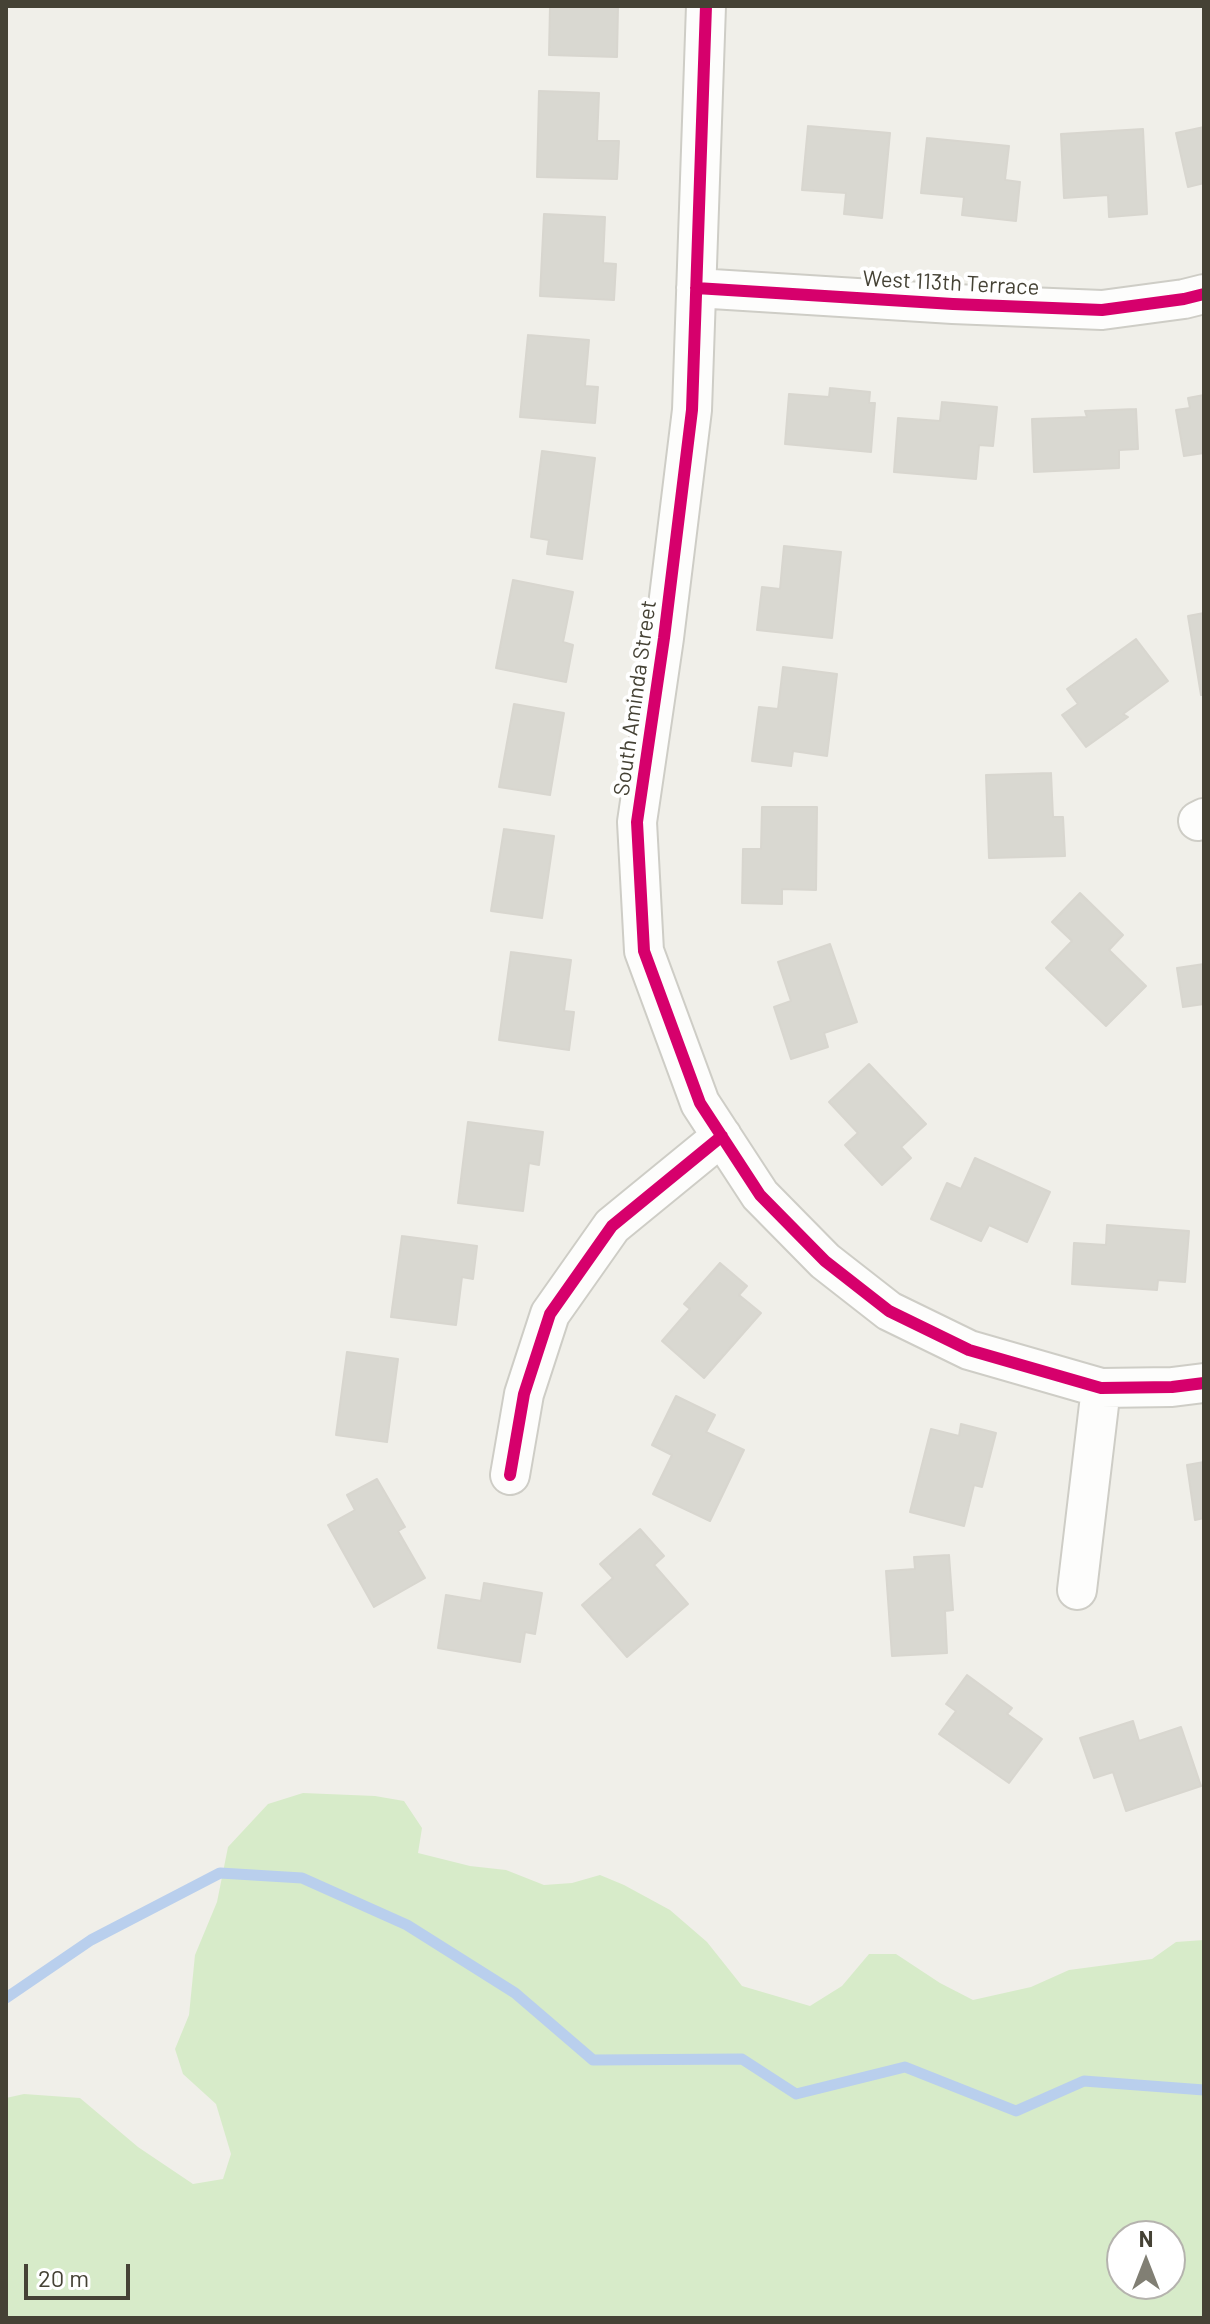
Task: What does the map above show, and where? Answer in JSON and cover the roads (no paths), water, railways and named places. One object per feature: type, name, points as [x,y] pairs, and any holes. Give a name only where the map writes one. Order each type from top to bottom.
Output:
[{"type":"street","name":"South Aminda Street","points":[[706,6],[692,410],[664,638],[637,822],[644,951],[700,1103],[760,1195],[825,1261],[889,1311],[969,1350],[1101,1388],[1172,1387],[1204,1383]]},
{"type":"street","name":"West 113th Terrace","points":[[696,288],[1102,310],[1204,294]]},
{"type":"street","points":[[510,1475],[524,1394],[550,1314],[612,1226],[722,1136]]},
{"type":"street","points":[[1077,1590],[1101,1388]]},
{"type":"waterway","points":[[6,1998],[91,1940],[220,1873],[302,1878],[407,1925],[515,1993],[593,2060],[742,2059],[796,2094],[905,2067],[1016,2111],[1084,2081],[1204,2090]]}]
